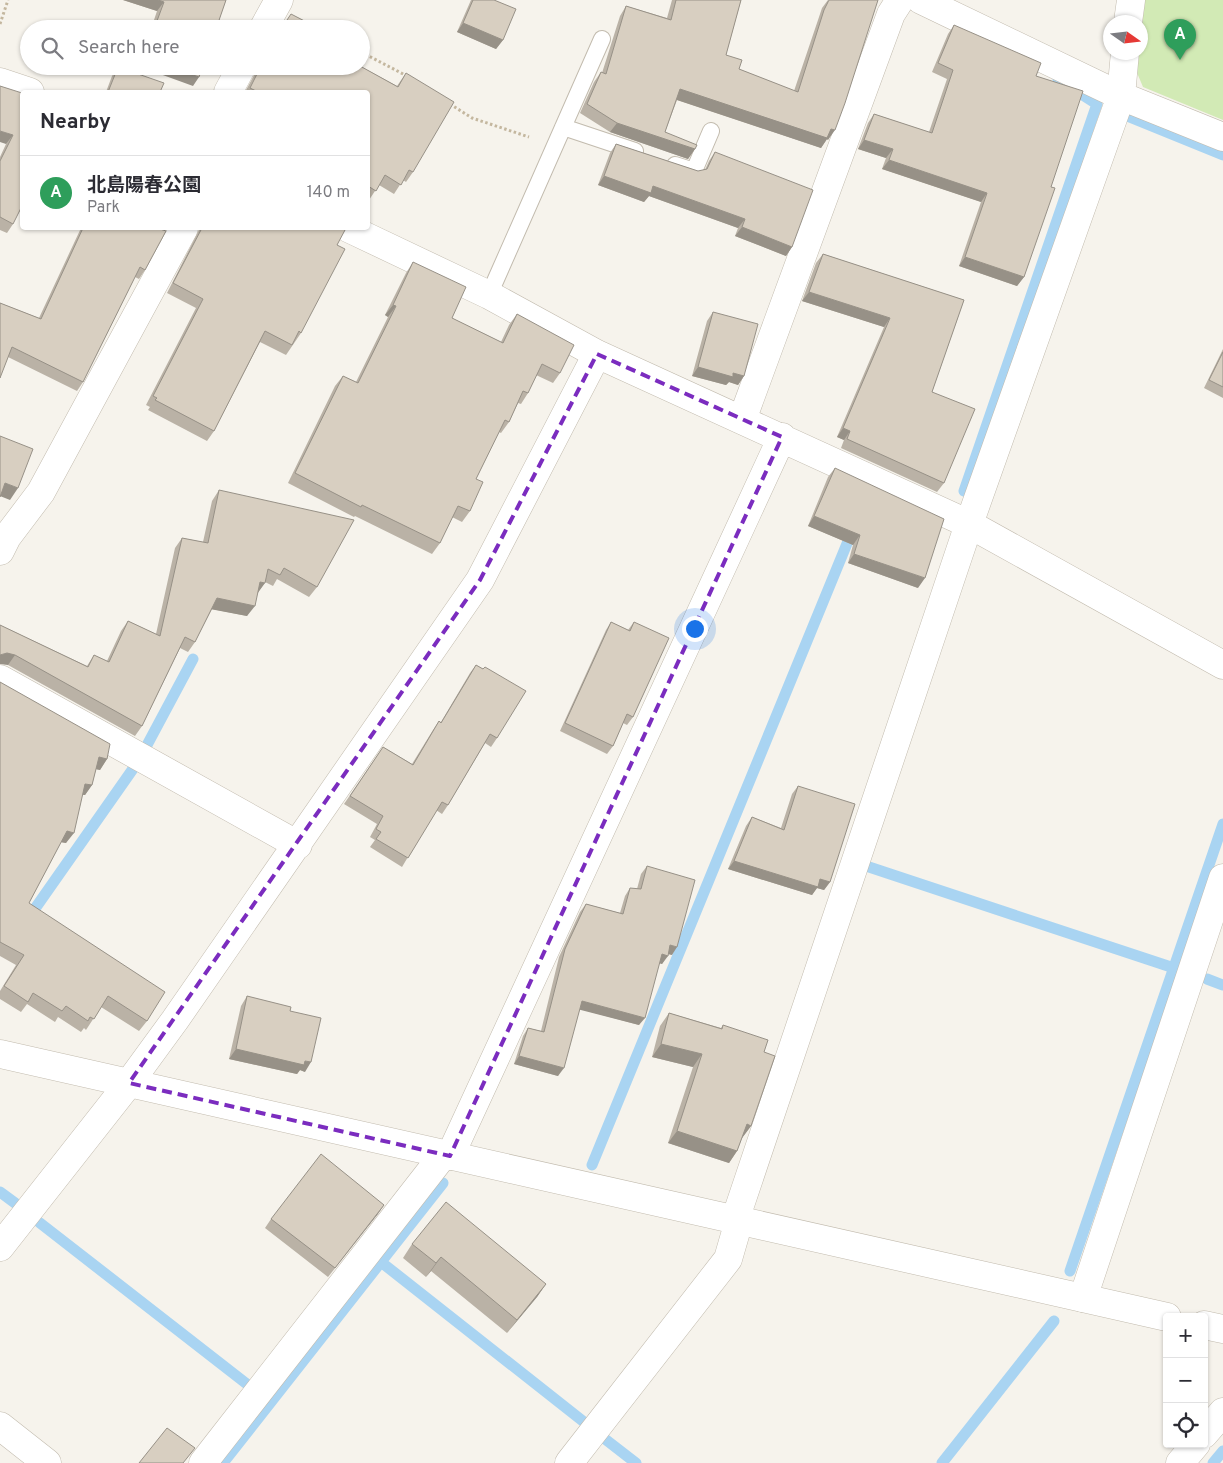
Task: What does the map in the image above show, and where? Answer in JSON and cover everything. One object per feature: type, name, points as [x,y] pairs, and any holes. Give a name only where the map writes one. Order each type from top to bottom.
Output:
[{"type":"street","points":[[268,20],[278,0]]},
{"type":"street","points":[[742,420],[888,23],[900,0]]},
{"type":"street","points":[[921,0],[1121,96],[1223,137]]},
{"type":"street","points":[[1129,15],[1131,0]]},
{"type":"street","points":[[569,1463],[728,1259],[737,1220],[969,524],[1121,96],[1125,60]]},
{"type":"street","points":[[229,90],[237,75]]},
{"type":"street","points":[[0,82],[24,90]]},
{"type":"street","points":[[0,552],[7,537],[41,492],[183,230]]},
{"type":"street","points":[[352,230],[489,295],[597,354],[969,524],[1223,665]]},
{"type":"street","points":[[0,1247],[129,1082],[298,845],[480,580],[597,354]]},
{"type":"street","points":[[204,1463],[447,1155],[782,438]]},
{"type":"street","points":[[0,679],[298,845]]},
{"type":"street","points":[[1083,1298],[1223,878]]},
{"type":"street","points":[[0,1054],[1163,1316]]},
{"type":"street","points":[[1208,1326],[1223,1329]]},
{"type":"street","points":[[1208,1429],[1223,1412]]},
{"type":"street","points":[[0,1426],[47,1463]]},
{"type":"street","points":[[1180,1463],[1193,1448]]},
{"type":"lane","points":[[489,295],[602,39]]},
{"type":"lane","points":[[563,127],[694,171],[711,131]]},
{"type":"path","points":[[0,24],[8,0]]},
{"type":"path","points":[[370,57],[414,81]]},
{"type":"path","points":[[447,102],[472,118],[555,146]]},
{"type":"highlighted area","points":[[597,354],[782,437],[450,1156],[129,1083],[480,580]]},
{"type":"green space","points":[[1145,0],[1223,0],[1223,120],[1143,87],[1135,68],[1136,60],[1148,60],[1148,15],[1143,15]]},
{"type":"building","points":[[158,0],[226,0],[219,20],[157,20],[164,2]]},
{"type":"building","points":[[473,0],[494,0],[516,9],[503,40],[463,23]]},
{"type":"building","points":[[676,0],[741,0],[726,55],[742,60],[739,69],[798,92],[824,10],[829,0],[878,0],[835,130],[831,129],[827,138],[680,89],[665,132],[697,145],[695,149],[617,123],[587,104],[601,72],[606,74],[626,6],[671,20]]},
{"type":"building","points":[[291,14],[303,20],[287,20]]},
{"type":"building","points":[[954,25],[1041,63],[1036,76],[1083,91],[1051,187],[1055,188],[1024,277],[965,257],[987,193],[889,160],[893,149],[864,140],[874,114],[932,133],[953,70],[938,63]]},
{"type":"building","points":[[370,72],[398,87],[406,73],[454,102],[413,172],[409,170],[401,185],[385,175],[376,191],[370,187],[370,90],[254,90],[250,88],[256,75],[370,75]]},
{"type":"building","points":[[115,75],[141,75],[164,83],[161,90],[109,90]]},
{"type":"building","points":[[0,86],[20,92],[20,210],[13,224],[0,217],[0,161],[13,135],[0,131]]},
{"type":"building","points":[[616,144],[698,171],[707,169],[715,152],[813,190],[792,247],[742,227],[745,219],[653,186],[651,193],[604,176]]},
{"type":"building","points":[[82,230],[166,231],[145,270],[140,267],[83,382],[12,347],[0,378],[0,303],[41,319]]},
{"type":"building","points":[[201,230],[345,230],[337,245],[345,249],[301,333],[299,331],[292,345],[265,331],[214,431],[155,400],[157,398],[153,396],[203,299],[173,283]]},
{"type":"building","points":[[823,254],[964,300],[932,392],[975,409],[944,483],[847,439],[850,431],[843,428],[890,318],[809,292]]},
{"type":"building","points":[[413,262],[466,287],[452,318],[503,343],[517,314],[574,345],[560,373],[542,364],[528,393],[523,391],[509,422],[505,420],[476,479],[483,482],[470,511],[458,506],[440,543],[362,505],[361,507],[295,473],[343,376],[358,383],[396,306],[393,305]]},
{"type":"building","points":[[713,312],[758,324],[744,376],[733,373],[733,377],[698,367]]},
{"type":"building","points":[[1223,352],[1223,387],[1209,380]]},
{"type":"building","points":[[0,436],[33,449],[18,488],[5,483],[0,497]]},
{"type":"building","points":[[835,468],[944,519],[925,578],[854,554],[860,535],[814,516]]},
{"type":"building","points":[[219,490],[354,520],[317,587],[284,568],[280,575],[268,569],[265,583],[260,582],[255,606],[217,598],[195,642],[185,637],[142,726],[15,655],[7,653],[0,655],[0,625],[88,667],[94,655],[109,662],[128,621],[160,636],[182,538],[208,543]]},
{"type":"building","points":[[611,622],[630,631],[634,622],[669,638],[633,717],[627,714],[613,746],[565,723]]},
{"type":"building","points":[[476,665],[483,669],[485,667],[526,691],[497,738],[490,734],[448,805],[442,802],[408,858],[376,839],[381,832],[376,829],[383,816],[350,796],[383,747],[413,765]]},
{"type":"building","points":[[0,682],[110,744],[107,759],[99,757],[92,785],[85,784],[74,833],[67,831],[29,903],[165,992],[147,1021],[108,996],[94,1019],[90,1017],[88,1021],[66,1006],[62,1011],[33,993],[28,1002],[4,986],[24,955],[0,942]]},
{"type":"building","points":[[798,786],[855,804],[830,882],[820,879],[818,887],[734,861],[752,817],[784,830]]},
{"type":"building","points":[[647,866],[695,880],[677,947],[670,945],[668,956],[662,954],[645,1018],[582,1001],[564,1068],[519,1056],[528,1028],[544,1032],[565,949],[586,904],[623,914],[630,888],[641,889]]},
{"type":"building","points":[[247,996],[291,1007],[290,1011],[321,1018],[311,1062],[305,1061],[304,1065],[236,1049]]},
{"type":"building","points":[[669,1013],[722,1029],[723,1025],[768,1040],[764,1052],[775,1056],[751,1126],[747,1124],[737,1151],[677,1131],[702,1054],[661,1044]]},
{"type":"building","points":[[321,1154],[384,1205],[335,1268],[271,1219]]},
{"type":"building","points":[[446,1202],[546,1284],[517,1320],[441,1257],[436,1263],[412,1244]]},
{"type":"building","points":[[167,1428],[195,1448],[183,1463],[139,1463]]},
{"type":"waterway","points":[[964,491],[1097,104],[1058,79]]},
{"type":"waterway","points":[[1127,116],[1223,155]]},
{"type":"waterway","points":[[592,1165],[853,529]]},
{"type":"waterway","points":[[146,747],[193,659]]},
{"type":"waterway","points":[[27,920],[135,766]]},
{"type":"waterway","points":[[1070,1271],[1223,824]]},
{"type":"waterway","points":[[869,867],[1174,968]]},
{"type":"waterway","points":[[1207,979],[1223,985]]},
{"type":"waterway","points":[[223,1463],[443,1183]]},
{"type":"waterway","points":[[0,1192],[15,1203]]},
{"type":"waterway","points":[[40,1223],[252,1388]]},
{"type":"waterway","points":[[381,1262],[584,1422]]},
{"type":"waterway","points":[[942,1463],[1054,1321]]},
{"type":"waterway","points":[[605,1439],[636,1463]]},
{"type":"waterway","points":[[1213,1463],[1223,1451]]},
{"type":"place","name":"北島陽春公園","points":[[1180,60]]}]
